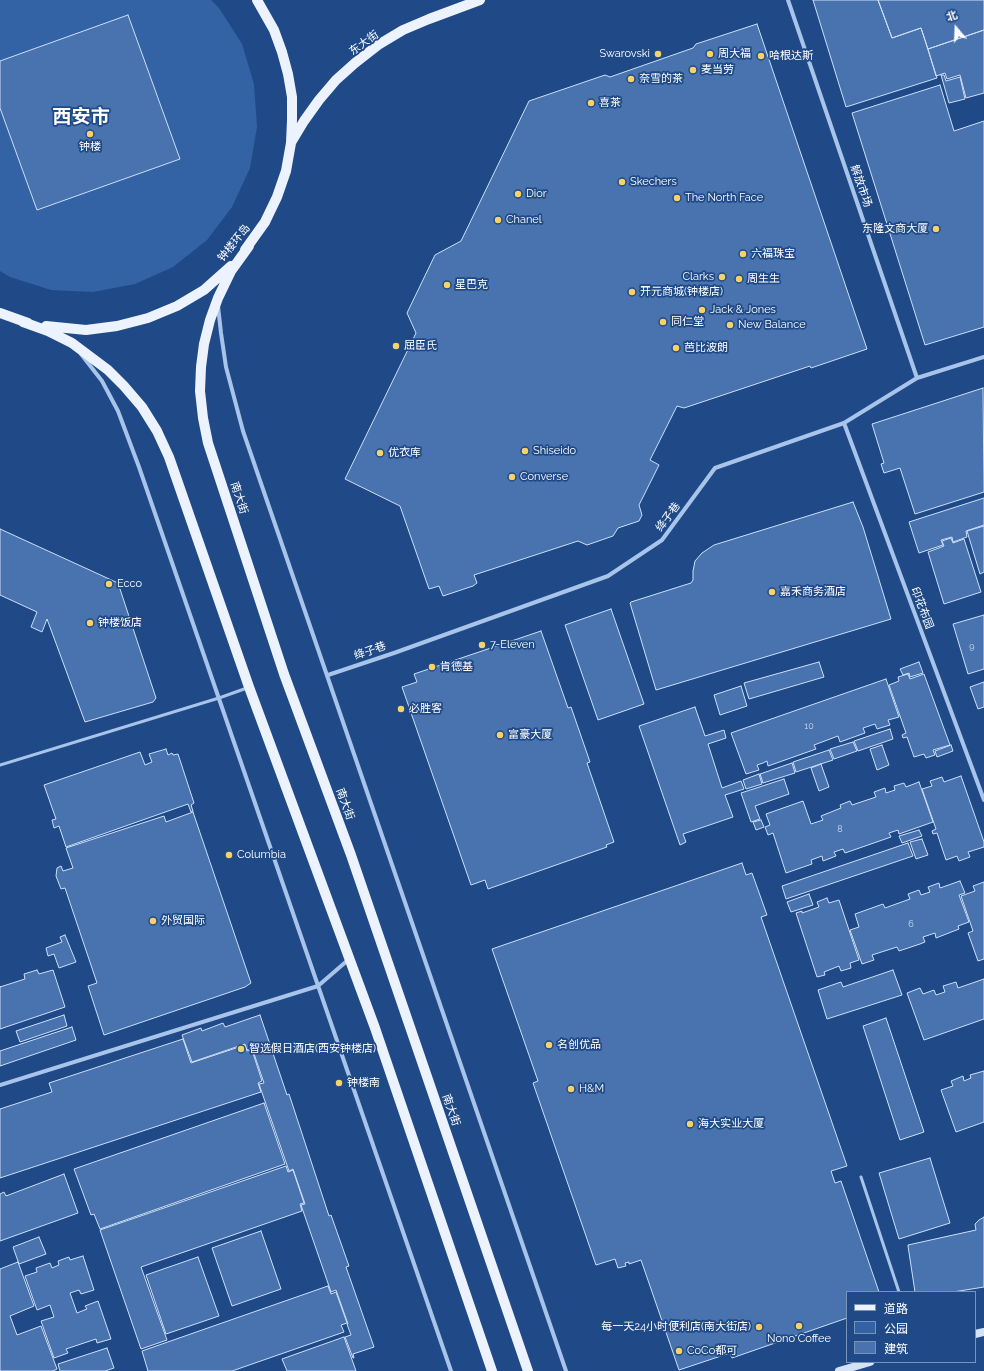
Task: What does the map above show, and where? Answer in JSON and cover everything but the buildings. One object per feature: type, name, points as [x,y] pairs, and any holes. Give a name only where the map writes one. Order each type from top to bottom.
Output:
[{"type":"main road","name":"钟楼环岛","points":[[0,313],[23,322],[54,328],[86,330],[117,326],[148,318],[177,306],[204,290],[228,269],[249,246],[265,222],[277,197],[286,171],[291,143],[292,105],[288,74],[274,30],[257,0]]},
{"type":"main road","name":"东大街","points":[[291,143],[304,121],[336,80],[378,45],[403,30],[480,0]]},
{"type":"main road","name":"南大街","points":[[249,246],[231,271],[218,298],[210,320],[204,344],[200,391],[208,443],[284,674],[351,855],[528,1371]]},
{"type":"main road","points":[[23,322],[48,331],[72,343],[108,370],[142,407],[157,431],[169,457],[249,687],[375,1028],[492,1371]]},
{"type":"street","name":"解放市场","points":[[788,0],[917,378]]},
{"type":"street","points":[[218,298],[226,367],[243,431],[566,1371]]},
{"type":"street","points":[[72,343],[102,381],[118,411],[139,467],[451,1371]]},
{"type":"street","name":"绛子巷","points":[[328,675],[394,653],[608,576],[662,540],[715,468],[844,423],[917,378],[984,357]]},
{"type":"street","name":"印花布园","points":[[844,423],[984,800]]},
{"type":"street","points":[[0,1085],[318,986],[350,958]]},
{"type":"street","points":[[839,1371],[867,1363]]},
{"type":"lane","points":[[0,765],[219,698],[249,687]]},
{"type":"lane","points":[[861,1177],[899,1291]]},
{"type":"green space","points":[[0,0],[211,0],[219,8],[242,44],[254,84],[257,127],[250,168],[232,207],[207,240],[173,267],[135,284],[93,292],[51,290],[10,277],[0,271]]},
{"type":"place","name":"Swarovski","points":[[658,54]]},
{"type":"place","name":"周大福","points":[[710,54]]},
{"type":"place","name":"哈根达斯","points":[[761,56]]},
{"type":"place","name":"麦当劳","points":[[693,70]]},
{"type":"place","name":"奈雪的茶","points":[[631,79]]},
{"type":"place","name":"喜茶","points":[[591,103]]},
{"type":"place","name":"钟楼","points":[[90,134]]},
{"type":"place","name":"Skechers","points":[[622,182]]},
{"type":"place","name":"Dior","points":[[518,194]]},
{"type":"place","name":"The North Face","points":[[677,198]]},
{"type":"place","name":"Chanel","points":[[498,220]]},
{"type":"place","name":"东隆文商大厦","points":[[936,229]]},
{"type":"place","name":"六福珠宝","points":[[743,254]]},
{"type":"place","name":"Clarks","points":[[722,277]]},
{"type":"place","name":"周生生","points":[[739,279]]},
{"type":"place","name":"星巴克","points":[[447,285]]},
{"type":"place","name":"开元商城(钟楼店)","points":[[632,292]]},
{"type":"place","name":"Jack & Jones","points":[[702,310]]},
{"type":"place","name":"同仁堂","points":[[663,322]]},
{"type":"place","name":"New Balance","points":[[730,325]]},
{"type":"place","name":"屈臣氏","points":[[396,346]]},
{"type":"place","name":"芭比波朗","points":[[676,348]]},
{"type":"place","name":"Shiseido","points":[[525,451]]},
{"type":"place","name":"优衣库","points":[[380,453]]},
{"type":"place","name":"Converse","points":[[512,477]]},
{"type":"place","name":"Ecco","points":[[109,584]]},
{"type":"place","name":"嘉禾商务酒店","points":[[772,592]]},
{"type":"place","name":"钟楼饭店","points":[[90,623]]},
{"type":"place","name":"7-Eleven","points":[[482,645]]},
{"type":"place","name":"肯德基","points":[[432,667]]},
{"type":"place","name":"必胜客","points":[[401,709]]},
{"type":"place","name":"富豪大厦","points":[[500,735]]},
{"type":"place","name":"Columbia","points":[[229,855]]},
{"type":"place","name":"外贸国际","points":[[153,921]]},
{"type":"place","name":"名创优品","points":[[549,1045]]},
{"type":"place","name":"智选假日酒店(西安钟楼店)","points":[[241,1049]]},
{"type":"place","name":"钟楼南","points":[[339,1083]]},
{"type":"place","name":"H&M","points":[[571,1089]]},
{"type":"place","name":"海大实业大厦","points":[[690,1124]]},
{"type":"place","name":"Nono Coffee","points":[[799,1326]]},
{"type":"place","name":"每一天24小时便利店(南大街店)","points":[[759,1327]]},
{"type":"place","name":"CoCo都可","points":[[679,1351]]},
{"type":"district","name":"西安市","points":[[81,117]]}]
